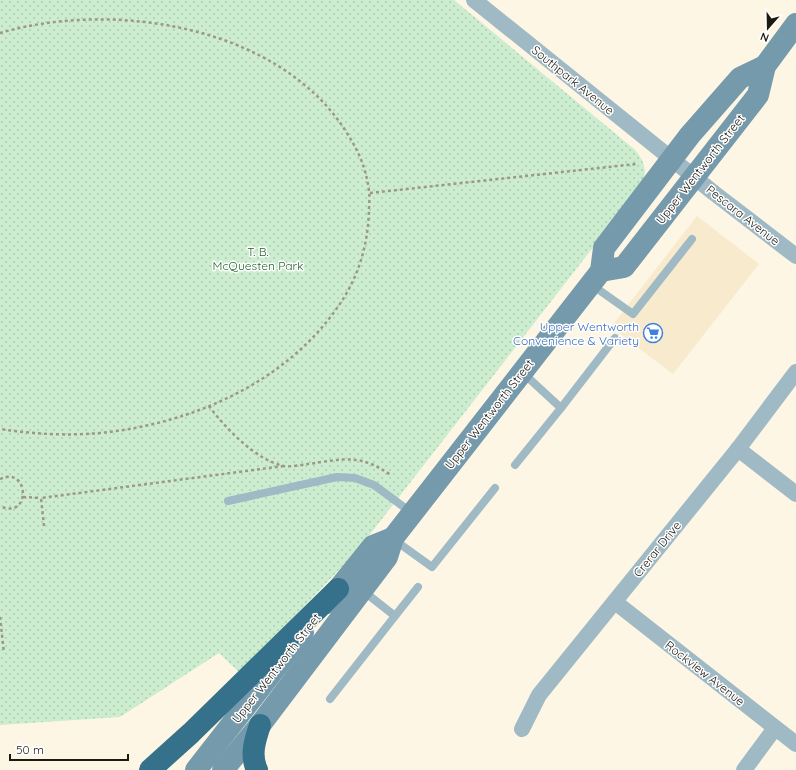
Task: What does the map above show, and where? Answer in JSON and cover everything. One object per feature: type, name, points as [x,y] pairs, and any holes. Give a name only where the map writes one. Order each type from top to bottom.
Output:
[{"type":"highway","points":[[150,770],[191,733],[338,589]]},
{"type":"highway","points":[[257,770],[254,749],[260,725]]},
{"type":"main road","name":"Upper Wentworth Street","points":[[596,278],[624,266],[758,95],[765,66],[796,24]]},
{"type":"main road","name":"Upper Wentworth Street","points":[[223,770],[260,725],[387,557],[393,538],[596,278],[604,248],[690,135],[740,78],[765,66]]},
{"type":"main road","name":"Upper Wentworth Street","points":[[196,770],[373,546],[393,538]]},
{"type":"street","name":"Southpark Avenue","points":[[474,0],[672,159]]},
{"type":"street","name":"Pescara Avenue","points":[[672,159],[796,256]]},
{"type":"street","name":"Crerar Drive","points":[[522,729],[539,695],[738,449],[796,372]]},
{"type":"street","points":[[738,449],[796,494]]},
{"type":"street","name":"Rockview Avenue","points":[[615,602],[796,744]]},
{"type":"street","points":[[744,770],[775,728]]},
{"type":"lane","points":[[596,278],[633,314],[692,239]]},
{"type":"lane","points":[[515,465],[615,338]]},
{"type":"lane","points":[[522,372],[561,408]]},
{"type":"lane","points":[[228,501],[336,477],[355,478],[374,485],[412,513]]},
{"type":"lane","points":[[393,538],[432,567],[496,488]]},
{"type":"lane","points":[[330,699],[418,587]]},
{"type":"lane","points":[[361,590],[395,616]]},
{"type":"path","points":[[0,33],[68,21],[108,19],[139,21],[187,29],[214,36],[246,49],[283,68],[323,100],[336,115],[364,164],[370,193],[369,226],[362,257],[344,299],[325,325],[299,351],[276,370],[250,387],[209,406],[125,430],[98,433],[48,434],[0,430]]},
{"type":"path","points":[[370,193],[636,164]]},
{"type":"path","points":[[209,406],[220,422],[245,445],[264,458],[284,466]]},
{"type":"path","points":[[23,497],[41,498],[334,460],[360,460],[375,465],[392,476]]},
{"type":"path","points":[[0,506],[12,508],[21,502],[23,497],[23,487],[17,480],[12,477],[1,478]]},
{"type":"path","points":[[41,498],[44,526]]},
{"type":"path","points":[[0,617],[4,653]]},
{"type":"shaded area","points":[[697,216],[759,264],[673,374],[611,327]]},
{"type":"green space","name":"T. B. McQuesten Park","points":[[0,0],[454,0],[634,149],[641,158],[645,172],[643,182],[640,187],[357,551],[240,673],[219,653],[120,717],[0,725]]},
{"type":"place","name":"Upper Wentworth Convenience & Variety","points":[[653,333]]}]
